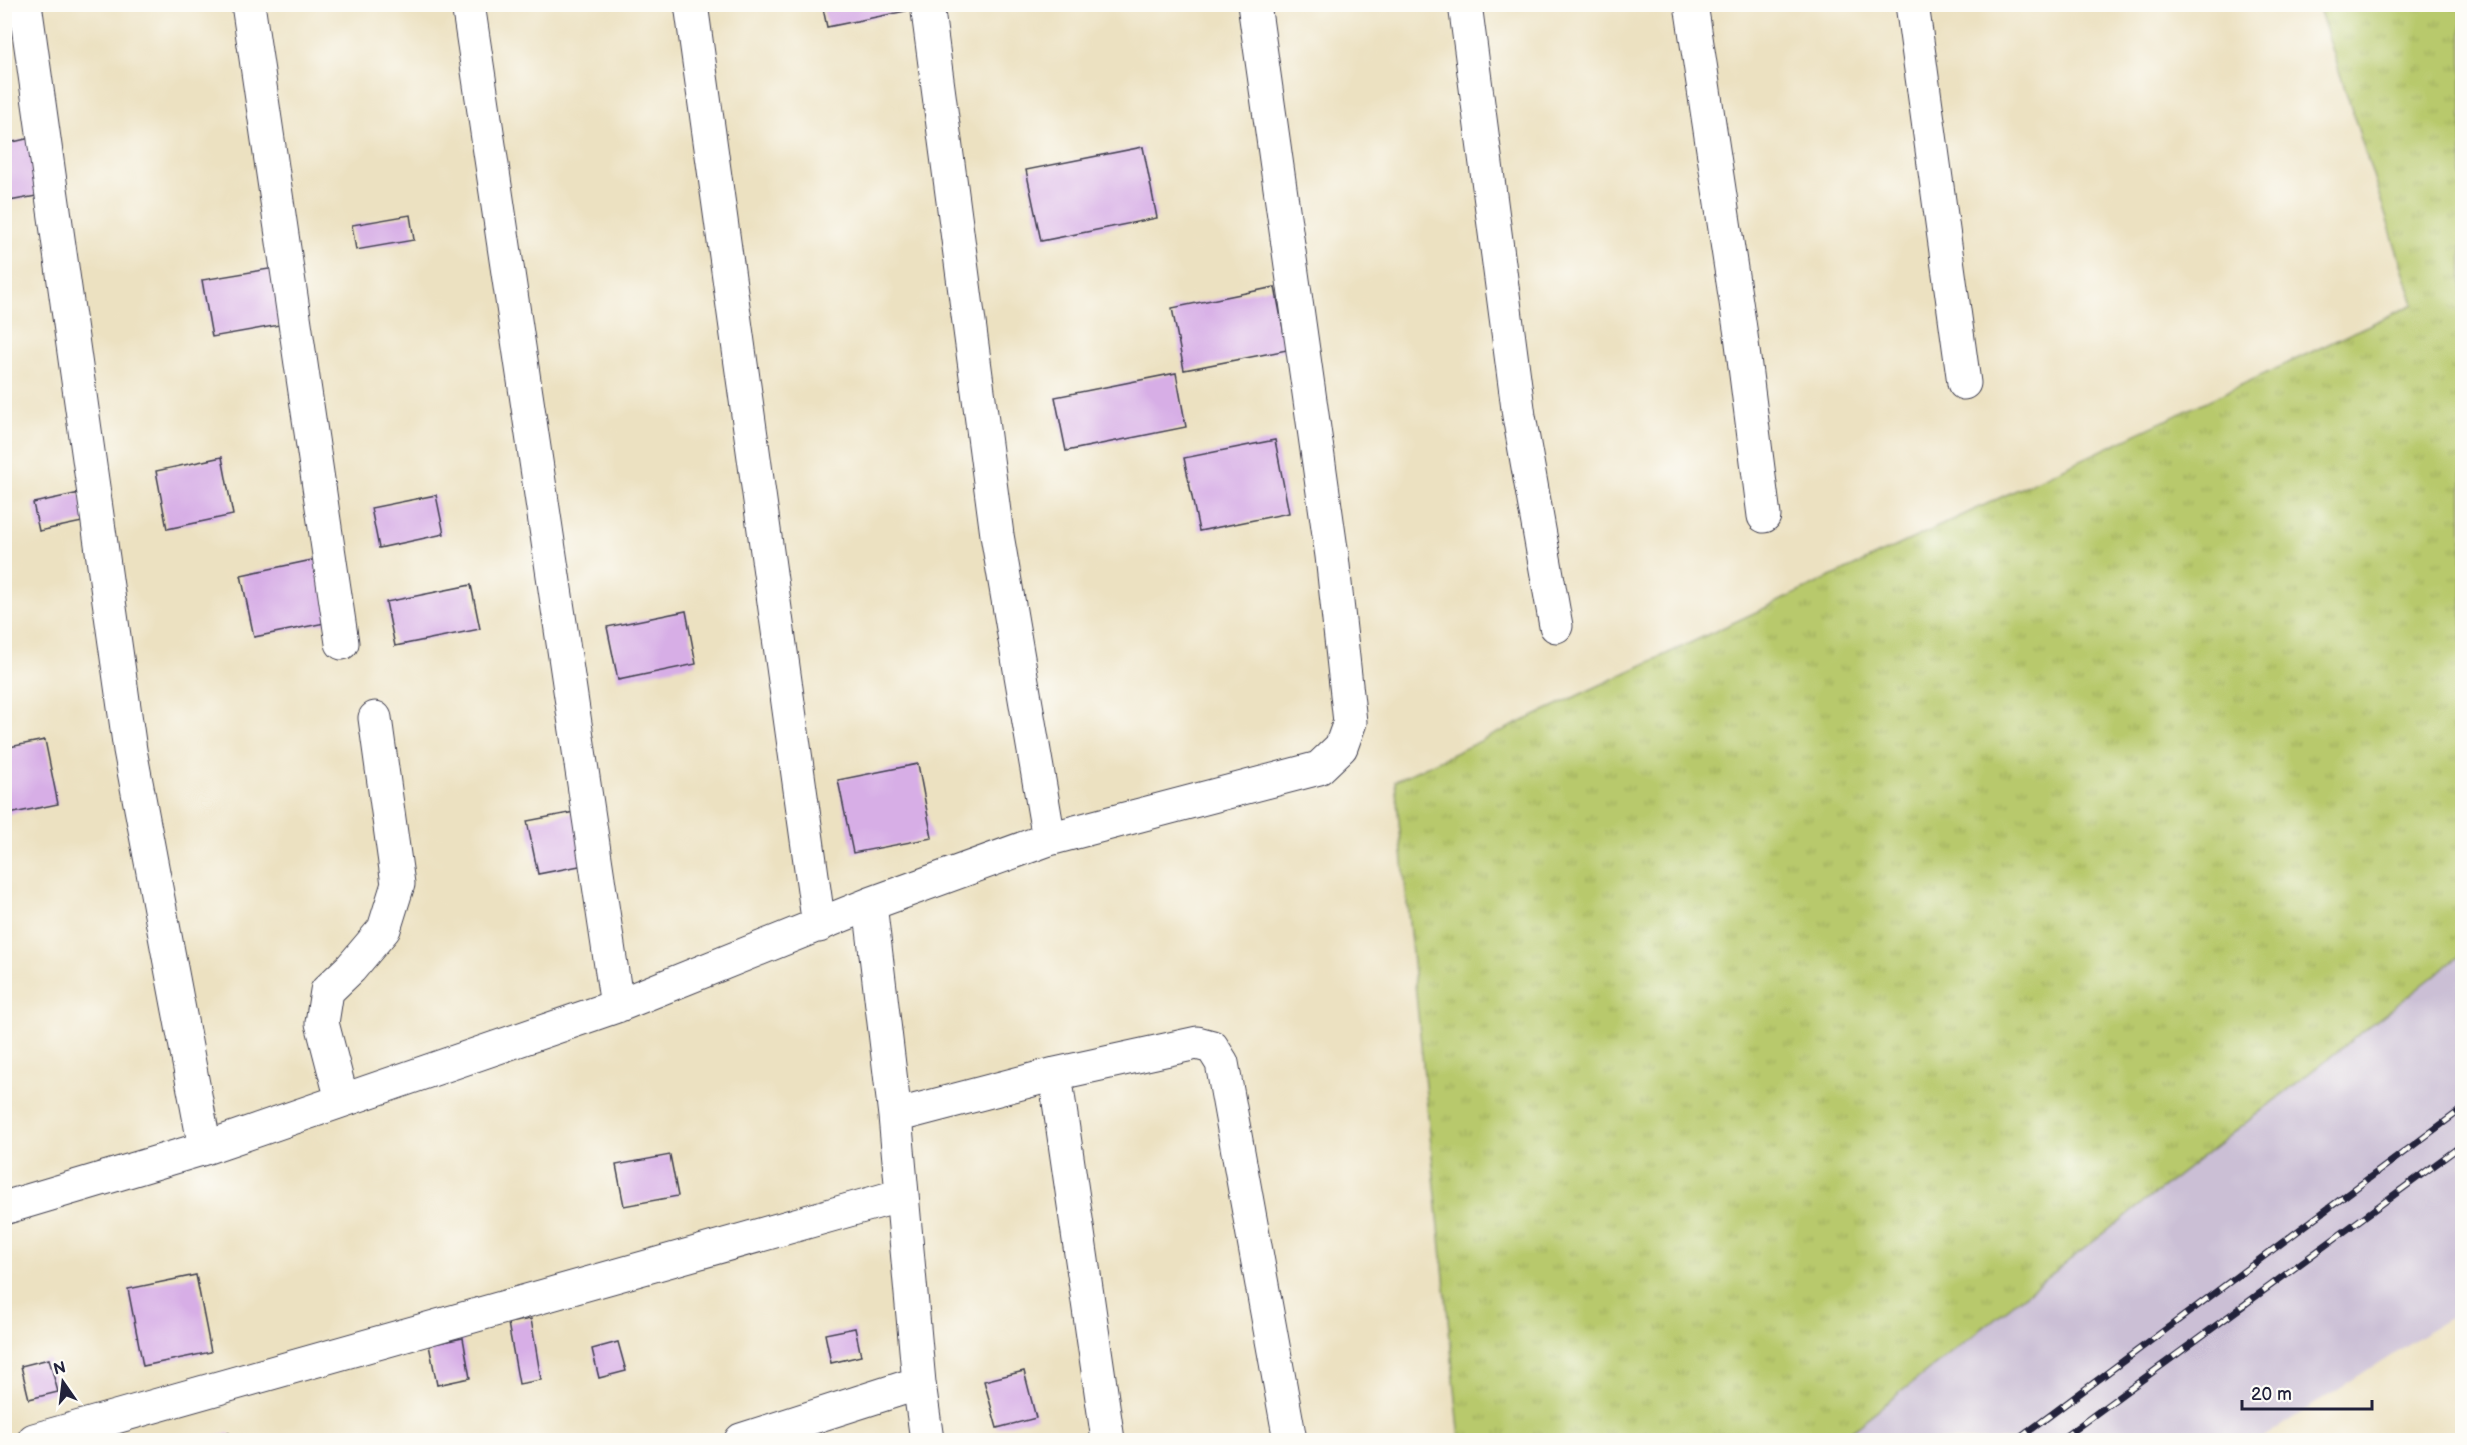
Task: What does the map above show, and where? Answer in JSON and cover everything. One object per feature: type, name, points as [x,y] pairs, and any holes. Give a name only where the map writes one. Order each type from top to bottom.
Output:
[{"type":"street","points":[[25,4],[130,750],[205,1148]]},
{"type":"street","points":[[249,4],[342,643]]},
{"type":"street","points":[[468,4],[617,1006]]},
{"type":"street","points":[[691,4],[819,926]]},
{"type":"street","points":[[927,4],[997,535],[1050,839]]},
{"type":"street","points":[[4,1208],[205,1148],[617,1006],[870,904],[1050,839],[1319,768],[1341,747],[1350,722],[1332,556],[1254,4]]},
{"type":"street","points":[[1465,4],[1520,416],[1556,626]]},
{"type":"street","points":[[1691,4],[1741,335],[1764,516]]},
{"type":"street","points":[[1912,4],[1964,383]]},
{"type":"street","points":[[342,1100],[322,1023],[327,991],[384,929],[398,884],[375,718]]},
{"type":"street","points":[[870,904],[895,1116],[919,1383],[927,1440]]},
{"type":"street","points":[[895,1116],[1055,1074],[1197,1043],[1212,1047],[1222,1062],[1290,1440]]},
{"type":"street","points":[[1055,1074],[1108,1440]]},
{"type":"street","points":[[34,1440],[902,1195]]},
{"type":"street","points":[[741,1440],[919,1383]]},
{"type":"shaded area","points":[[2462,954],[2462,1309],[2259,1440],[1839,1440]]},
{"type":"green space","points":[[2318,5],[2462,5],[2462,954],[1839,1440],[1460,1440],[1395,781],[2414,304]]},
{"type":"building","points":[[822,4],[905,4],[906,11],[827,27]]},
{"type":"building","points":[[35,137],[47,194],[4,202],[4,144]]},
{"type":"building","points":[[1143,147],[1157,218],[1041,241],[1026,170]]},
{"type":"building","points":[[410,215],[414,240],[356,250],[352,225]]},
{"type":"building","points":[[275,268],[285,324],[212,337],[202,280]]},
{"type":"building","points":[[1275,287],[1287,350],[1184,370],[1172,308]]},
{"type":"building","points":[[1176,373],[1186,427],[1066,451],[1055,397]]},
{"type":"building","points":[[1275,440],[1289,513],[1199,531],[1184,458]]},
{"type":"building","points":[[222,457],[233,515],[167,529],[156,471]]},
{"type":"building","points":[[80,493],[87,521],[39,531],[33,503]]},
{"type":"building","points":[[436,495],[444,534],[379,548],[371,508]]},
{"type":"building","points":[[317,559],[330,622],[254,637],[241,575]]},
{"type":"building","points":[[471,585],[480,629],[395,646],[386,602]]},
{"type":"building","points":[[686,611],[696,664],[618,680],[607,627]]},
{"type":"building","points":[[45,740],[58,804],[4,815],[4,748]]},
{"type":"building","points":[[918,764],[932,838],[853,853],[838,780]]},
{"type":"building","points":[[585,810],[595,863],[538,874],[527,821]]},
{"type":"building","points":[[670,1155],[678,1196],[624,1206],[616,1165]]},
{"type":"building","points":[[196,1275],[211,1352],[143,1366],[128,1289]]},
{"type":"building","points":[[531,1319],[541,1380],[519,1384],[508,1323]]},
{"type":"building","points":[[855,1328],[861,1356],[831,1363],[825,1334]]},
{"type":"building","points":[[463,1338],[470,1378],[437,1385],[429,1345]]},
{"type":"building","points":[[618,1342],[626,1371],[599,1378],[592,1349]]},
{"type":"building","points":[[49,1359],[58,1392],[29,1399],[21,1366]]},
{"type":"building","points":[[1024,1371],[1036,1418],[997,1428],[984,1381]]},
{"type":"building","points":[[229,1433],[231,1440],[202,1440]]},
{"type":"railway","points":[[2017,1440],[2462,1109]]},
{"type":"railway","points":[[2060,1440],[2462,1145]]}]
